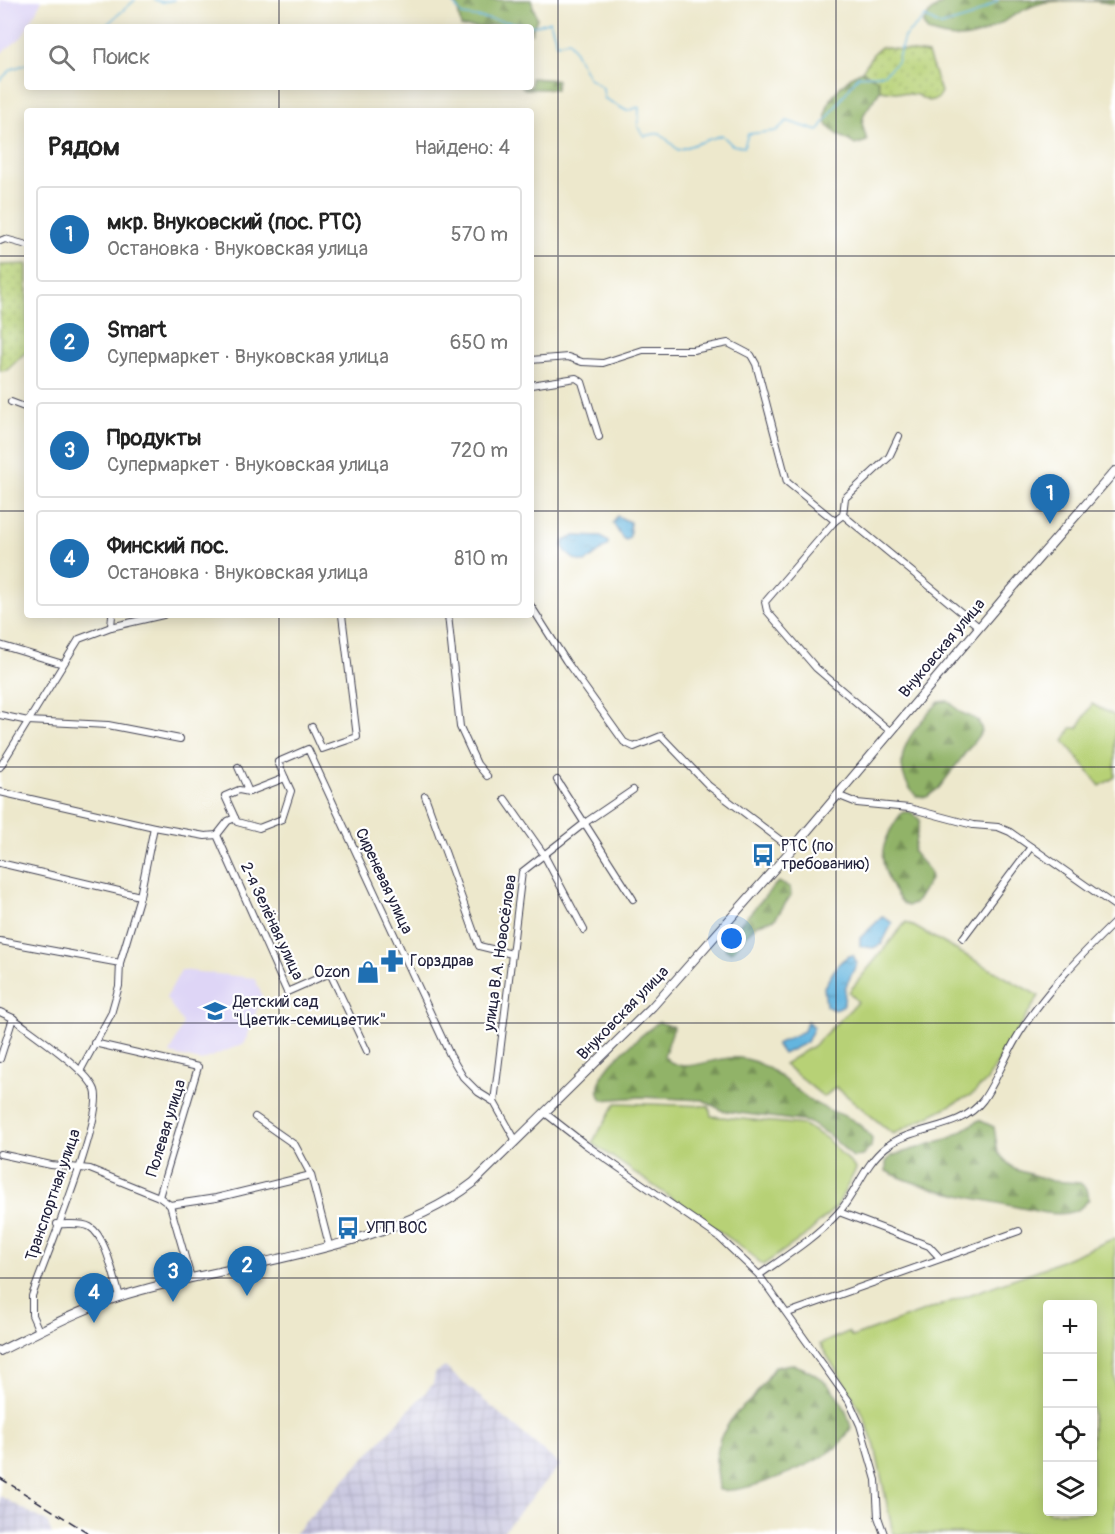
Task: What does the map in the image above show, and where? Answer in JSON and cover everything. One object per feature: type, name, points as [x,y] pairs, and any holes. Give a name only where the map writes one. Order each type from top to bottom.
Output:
[{"type":"main road","name":"Внуковская улица","points":[[0,1351],[39,1331],[120,1296],[329,1245],[392,1226],[446,1201],[473,1183],[652,1007],[792,849],[979,627],[1115,471]]},
{"type":"street","points":[[0,241],[4,239],[24,244]]},
{"type":"street","points":[[534,360],[568,357],[582,362],[603,363],[643,350],[693,350],[721,343],[743,349],[752,355],[756,364],[787,482],[835,521]]},
{"type":"street","points":[[534,384],[573,378],[582,382],[599,437]]},
{"type":"street","points":[[11,402],[24,407]]},
{"type":"street","points":[[899,436],[889,457],[845,498],[842,507],[843,515],[979,627]]},
{"type":"street","points":[[843,515],[835,521],[765,602],[767,611],[816,668],[891,732]]},
{"type":"street","points":[[534,611],[566,661],[624,742],[633,747],[661,736],[709,786],[792,849]]},
{"type":"street","points":[[111,627],[112,618]]},
{"type":"street","points":[[0,766],[79,639],[111,627],[150,618]]},
{"type":"street","points":[[312,727],[322,749],[357,736],[342,618]]},
{"type":"street","points":[[448,618],[460,727],[477,764],[487,776]]},
{"type":"street","points":[[0,645],[63,664]]},
{"type":"street","points":[[0,715],[28,721],[108,725],[180,739]]},
{"type":"street","name":"Сиреневая улица","points":[[285,778],[278,762],[308,749],[450,1055],[463,1077],[478,1092],[494,1102],[516,1142]]},
{"type":"street","points":[[238,767],[249,792]]},
{"type":"street","points":[[285,778],[291,791],[282,819],[260,828],[237,822],[225,796],[239,790],[249,792],[285,778]]},
{"type":"street","points":[[557,780],[586,822],[633,899]]},
{"type":"street","name":"улица В.А. Новосёлова","points":[[494,1102],[522,872],[586,822],[633,790]]},
{"type":"street","points":[[0,792],[154,827],[205,836],[217,835],[228,821],[235,818]]},
{"type":"street","points":[[837,795],[857,803],[909,808],[974,825],[998,827],[1115,906]]},
{"type":"street","points":[[425,796],[479,946],[512,954]]},
{"type":"street","points":[[505,799],[543,854],[584,930]]},
{"type":"street","points":[[80,1071],[111,1014],[119,986],[120,963],[140,896],[154,827]]},
{"type":"street","name":"2-я Зелёная улица","points":[[217,835],[286,992],[330,973],[367,1051]]},
{"type":"street","points":[[963,938],[1031,848]]},
{"type":"street","points":[[0,863],[140,896]]},
{"type":"street","points":[[759,1275],[839,1212],[870,1162],[888,1145],[964,1117],[974,1109],[983,1099],[1003,1059],[1032,1013],[1081,955],[1115,922]]},
{"type":"street","points":[[0,940],[120,963]]},
{"type":"street","name":"Транспортная улица","points":[[0,1012],[13,1018],[80,1071],[92,1083],[98,1099],[80,1170],[57,1224],[31,1305],[39,1331]]},
{"type":"street","points":[[0,1059],[13,1018]]},
{"type":"street","name":"Полевая улица","points":[[94,1043],[198,1067],[159,1197]]},
{"type":"street","points":[[544,1113],[720,1238],[759,1275],[849,1401],[860,1425],[876,1480],[878,1517],[884,1534]]},
{"type":"street","points":[[255,1117],[295,1145],[311,1175],[329,1245]]},
{"type":"street","points":[[0,1154],[80,1170],[90,1169],[159,1197],[170,1204],[216,1198],[311,1175]]},
{"type":"street","points":[[170,1204],[191,1278]]},
{"type":"street","points":[[839,1212],[929,1246],[940,1258]]},
{"type":"street","points":[[57,1224],[78,1224],[90,1227],[100,1236],[120,1296]]},
{"type":"street","points":[[788,1313],[1019,1231]]},
{"type":"shaded area","points":[[0,0],[42,0],[29,24],[24,24],[22,37],[0,54]]},
{"type":"shaded area","name":"Детский сад \"Цветик-семицветик\"","points":[[181,970],[254,978],[262,995],[245,1043],[201,1061],[170,1054],[183,1023],[166,998]]},
{"type":"shaded area","points":[[445,1367],[560,1465],[501,1534],[294,1534],[433,1384],[435,1373]]},
{"type":"shaded area","points":[[0,1496],[47,1522],[52,1534],[0,1534]]},
{"type":"green space","points":[[456,0],[531,0],[537,18],[534,26],[534,24],[460,24]]},
{"type":"green space","points":[[947,0],[1115,0],[1115,4],[1080,1],[1045,2],[1029,7],[978,35],[964,38],[928,32],[923,24],[930,12]]},
{"type":"green space","points":[[881,47],[928,54],[941,92],[937,99],[928,101],[917,95],[880,90],[878,80],[862,71],[873,54]]},
{"type":"green space","points":[[862,71],[878,80],[880,90],[864,114],[862,123],[867,141],[855,145],[830,129],[826,118],[830,101],[835,93],[848,79]]},
{"type":"green space","points":[[534,78],[557,80],[556,89],[534,89]]},
{"type":"green space","points":[[24,264],[24,354],[7,370],[0,371],[0,265]]},
{"type":"green space","points":[[947,701],[962,713],[977,720],[982,731],[939,788],[927,797],[916,796],[902,770],[902,758],[912,734],[920,723],[939,702]]},
{"type":"green space","points":[[1092,704],[1115,716],[1115,777],[1100,786],[1064,741],[1071,728],[1078,728]]},
{"type":"green space","points":[[903,812],[911,812],[920,820],[913,852],[929,870],[931,878],[915,904],[907,906],[893,889],[886,873],[883,857],[888,835]]},
{"type":"green space","points":[[778,882],[790,887],[791,895],[775,919],[756,925],[732,952],[726,950],[724,942]]},
{"type":"green space","points":[[906,922],[1039,996],[987,1080],[973,1094],[893,1134],[836,1087],[824,1097],[784,1064],[813,1046],[858,1002],[849,992]]},
{"type":"green space","points":[[658,1022],[674,1027],[664,1056],[671,1063],[689,1066],[720,1059],[741,1058],[761,1064],[810,1100],[857,1123],[872,1138],[871,1147],[862,1156],[853,1157],[829,1135],[808,1122],[723,1111],[703,1100],[641,1097],[602,1100],[599,1090],[601,1079],[607,1068]]},
{"type":"green space","points":[[616,1103],[709,1106],[711,1116],[804,1125],[826,1138],[856,1169],[837,1206],[806,1235],[763,1265],[745,1249],[592,1143]]},
{"type":"green space","points":[[979,1120],[994,1127],[998,1153],[1014,1169],[1052,1181],[1080,1183],[1087,1189],[1089,1199],[1080,1208],[1070,1212],[1044,1213],[945,1192],[900,1178],[886,1171],[886,1162],[891,1156],[950,1138]]},
{"type":"green space","points":[[1115,1238],[1115,1534],[893,1534],[875,1446],[862,1412],[820,1344],[848,1332],[852,1337],[1049,1266]]},
{"type":"green space","points":[[791,1364],[812,1373],[830,1387],[843,1406],[851,1428],[837,1447],[797,1469],[763,1483],[731,1490],[719,1490],[716,1459],[720,1438],[734,1415],[753,1398],[775,1367]]},
{"type":"water","points":[[617,516],[630,522],[630,536],[626,540],[622,538],[613,523]]},
{"type":"water","points":[[575,536],[601,537],[608,542],[608,545],[586,562],[578,561],[570,556],[563,547],[564,541]]},
{"type":"water","points":[[883,916],[892,923],[882,944],[873,948],[860,946],[860,938]]},
{"type":"water","points":[[853,955],[857,963],[845,988],[844,1005],[834,1010],[826,1006],[824,987],[840,963]]},
{"type":"water","points":[[807,1021],[814,1027],[807,1042],[783,1054],[776,1044],[804,1031]]},
{"type":"waterway","points":[[107,24],[135,0]]},
{"type":"waterway","points":[[155,0],[162,2],[174,0]]},
{"type":"waterway","points":[[451,0],[462,15],[522,24]]},
{"type":"waterway","points":[[534,26],[550,21],[557,44],[569,40],[588,77],[603,88],[604,98],[627,111],[639,107],[638,127],[644,136],[660,133],[678,150],[722,135],[732,145],[744,147],[748,134],[776,131],[787,121],[818,131],[858,76],[884,74],[897,62],[904,37],[925,17],[941,26],[971,17],[998,0]]},
{"type":"waterway","points":[[0,80],[12,69],[24,65]]},
{"type":"railway","points":[[0,1478],[90,1534]]},
{"type":"place","name":"мкр. Внуковский (пос. РТС)","points":[[1050,524]]},
{"type":"place","name":"РТС (по требованию)","points":[[763,855]]},
{"type":"place","name":"Горздрав","points":[[392,961]]},
{"type":"place","name":"Ozon","points":[[368,972]]},
{"type":"place","name":"Детский сад \"Цветик-семицветик\"","points":[[215,1011]]},
{"type":"place","name":"УПП ВОС","points":[[348,1228]]},
{"type":"place","name":"Smart","points":[[247,1296]]},
{"type":"place","name":"Продукты","points":[[173,1302]]},
{"type":"place","name":"Финский пос.","points":[[94,1323]]}]
